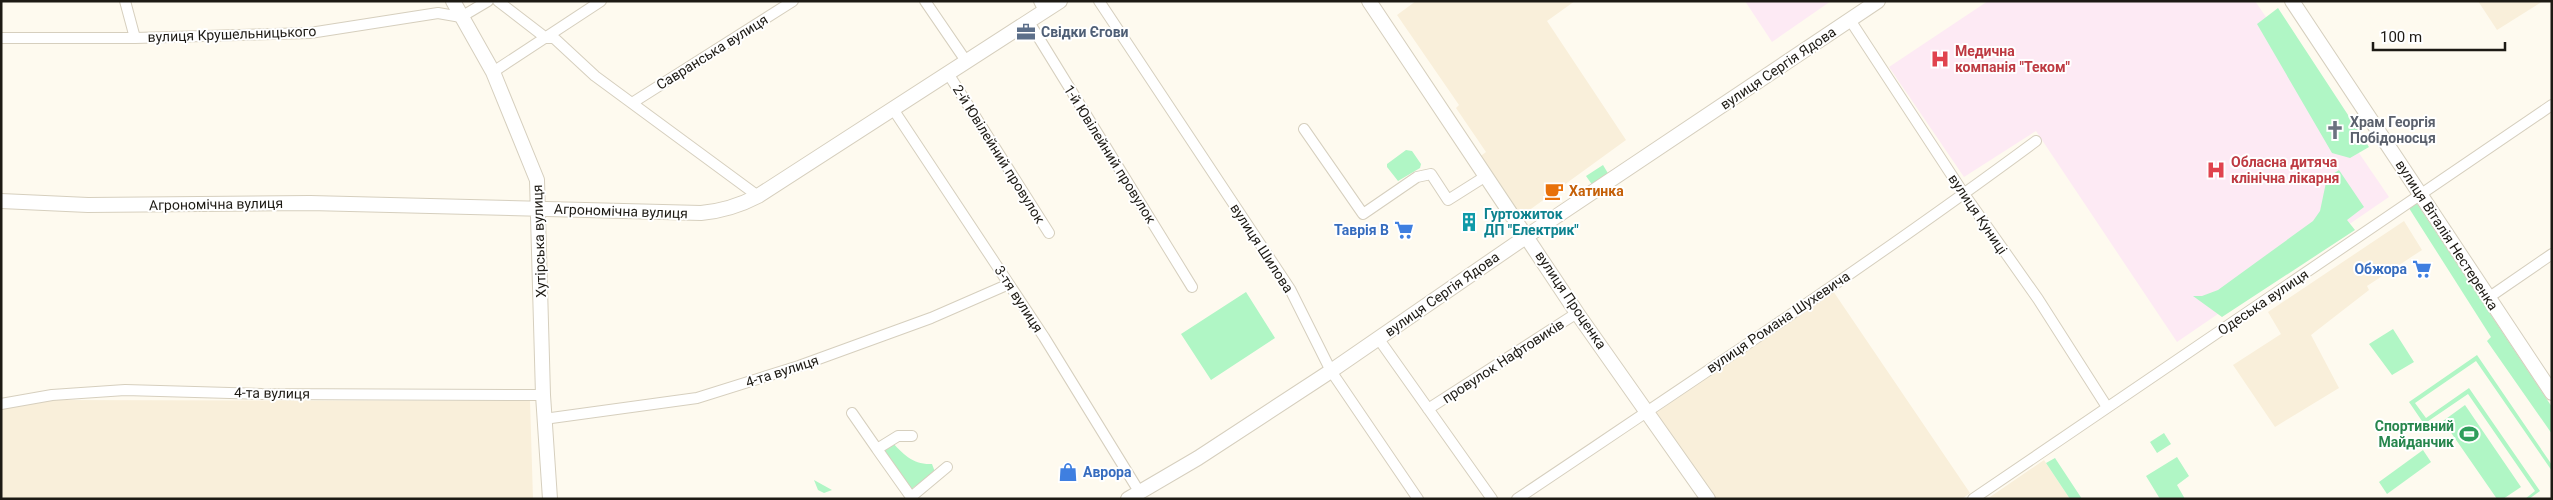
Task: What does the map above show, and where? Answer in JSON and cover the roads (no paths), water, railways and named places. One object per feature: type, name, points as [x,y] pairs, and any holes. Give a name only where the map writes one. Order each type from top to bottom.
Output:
[{"type":"street","points":[[125,1],[135,38]]},
{"type":"street","name":"Хутірська вулиця","points":[[453,1],[493,72],[537,180],[543,395],[550,499]]},
{"type":"street","points":[[461,17],[488,1]]},
{"type":"street","points":[[498,1],[546,38],[554,38],[595,76],[758,196]]},
{"type":"street","points":[[493,72],[601,1]]},
{"type":"street","name":"Савранська вулиця","points":[[632,103],[793,1]]},
{"type":"street","points":[[925,1],[966,61]]},
{"type":"street","name":"Агрономічна вулиця","points":[[1,201],[88,205],[310,203],[721,212],[758,196],[1029,22],[1042,6],[1060,1]]},
{"type":"street","name":"вулиця Шилова","points":[[1099,1],[1290,289],[1331,371],[1418,499]]},
{"type":"street","name":"вулиця Проценка","points":[[1368,1],[1577,312],[1708,499]]},
{"type":"street","name":"вулиця Сергія Ядова","points":[[1134,496],[1198,458],[1331,371],[1527,236],[1878,1]]},
{"type":"street","name":"вулиця Віталія Нестеренка","points":[[2292,1],[2552,394]]},
{"type":"street","name":"вулиця Крушельницького","points":[[1,38],[135,38],[310,33],[438,13],[461,17]]},
{"type":"street","name":"вулиця Куниці","points":[[1850,20],[1964,194],[2038,299],[2107,407]]},
{"type":"street","name":"1-й Ювілейний провулок","points":[[1029,22],[1192,287]]},
{"type":"street","name":"2-й Ювілейний провулок","points":[[949,75],[1049,233]]},
{"type":"street","name":"Одеська вулиця","points":[[1973,499],[2552,105]]},
{"type":"street","name":"3-тя вулиця","points":[[893,109],[1009,284],[1134,496]]},
{"type":"street","points":[[1304,128],[1363,214],[1417,177],[1431,174],[1448,200],[1486,176]]},
{"type":"street","name":"вулиця Романа Шухевича","points":[[1517,499],[1964,194],[2036,141]]},
{"type":"street","points":[[2488,298],[2552,254]]},
{"type":"street","name":"4-та вулиця","points":[[544,419],[697,398],[799,366],[914,324],[1009,284]]},
{"type":"street","name":"провулок Нафтовиків","points":[[1428,408],[1577,312]]},
{"type":"street","name":"провулок Нафтовиків","points":[[1378,338],[1492,499]]},
{"type":"street","name":"4-та вулиця","points":[[1,404],[52,395],[125,390],[262,394],[543,395]]},
{"type":"street","points":[[852,413],[911,498],[947,467]]},
{"type":"street","points":[[877,449],[898,436],[912,436]]},
{"type":"place","name":"Свідки Єгови","points":[[1026,32]]},
{"type":"place","name":"Медична компанія \"Теком\"","points":[[1940,59]]},
{"type":"place","name":"Храм Георгія Побідоносця","points":[[2335,130]]},
{"type":"place","name":"Обласна дитяча клінічна лікарня","points":[[2216,170]]},
{"type":"place","name":"Хатинка","points":[[1554,191]]},
{"type":"place","name":"Гуртожиток ДП \"Електрик\"","points":[[1469,222]]},
{"type":"place","name":"Таврія В","points":[[1404,230]]},
{"type":"place","name":"Обжора","points":[[2422,269]]},
{"type":"place","name":"Спортивний Майданчик","points":[[2469,434]]},
{"type":"place","name":"Аврора","points":[[1068,472]]}]
